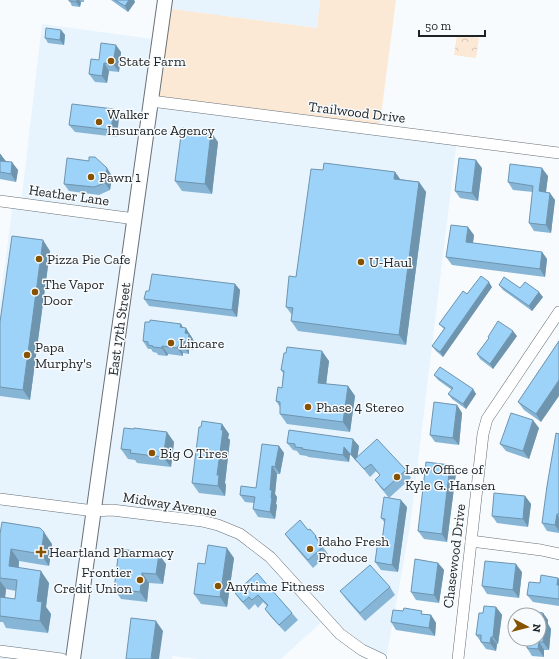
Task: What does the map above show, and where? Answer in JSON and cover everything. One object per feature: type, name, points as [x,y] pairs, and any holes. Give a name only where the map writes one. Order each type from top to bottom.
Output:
[{"type":"main road","name":"East 17th Street","points":[[73,659],[165,0]]},
{"type":"street","name":"Trailwood Drive","points":[[151,101],[559,153]]},
{"type":"street","name":"Heather Lane","points":[[0,201],[134,220]]},
{"type":"street","name":"Chasewood Drive","points":[[458,659],[483,434],[487,419],[559,312]]},
{"type":"street","name":"Midway Avenue","points":[[0,499],[202,521],[218,525],[240,534],[270,557],[340,634],[362,650],[381,659]]},
{"type":"street","points":[[471,541],[541,550],[559,554]]},
{"type":"street","points":[[0,651],[62,659]]},
{"type":"shaded area","points":[[165,0],[320,0],[317,28],[164,8]]},
{"type":"shaded area","points":[[42,24],[160,40],[151,101],[457,140],[410,527],[386,659],[381,659],[325,619],[281,659],[198,659],[173,656],[172,659],[0,659],[0,301],[13,203],[21,204]]},
{"type":"green space","points":[[320,0],[396,0],[379,130],[151,101],[164,8],[317,28]]},
{"type":"green space","points":[[457,35],[479,38],[476,58],[454,55]]},
{"type":"building","points":[[69,0],[77,0],[76,2]]},
{"type":"building","points":[[115,0],[129,0],[125,6]]},
{"type":"building","points":[[46,28],[61,30],[60,40],[45,38]]},
{"type":"building","points":[[101,43],[116,45],[113,64],[104,63],[102,76],[89,74],[91,59],[99,60]]},
{"type":"building","points":[[72,104],[114,109],[111,130],[69,125]]},
{"type":"building","points":[[182,128],[211,132],[205,184],[175,181]]},
{"type":"building","points":[[89,157],[95,157],[107,168],[105,183],[94,187],[64,184],[67,158],[89,161]]},
{"type":"building","points":[[459,158],[476,160],[472,193],[455,191]]},
{"type":"building","points":[[0,161],[12,162],[11,174],[0,172]]},
{"type":"building","points":[[324,163],[395,172],[394,179],[419,182],[399,335],[291,321],[293,308],[286,307],[289,276],[296,277],[311,169],[323,170]]},
{"type":"building","points":[[510,164],[542,168],[539,191],[550,193],[546,225],[529,223],[533,186],[508,182]]},
{"type":"building","points":[[451,225],[468,227],[466,242],[542,252],[540,269],[446,257]]},
{"type":"building","points":[[12,236],[43,240],[23,390],[0,387],[0,322]]},
{"type":"building","points":[[152,274],[235,284],[232,310],[144,299],[146,291],[149,291]]},
{"type":"building","points":[[481,276],[489,282],[440,352],[432,346],[445,328],[439,324],[463,291],[467,294]]},
{"type":"building","points":[[504,277],[520,288],[525,282],[539,292],[529,306],[499,285]]},
{"type":"building","points":[[150,320],[181,324],[180,327],[186,328],[185,333],[189,334],[188,342],[184,341],[183,346],[178,346],[177,348],[162,346],[162,348],[148,345],[148,342],[143,341],[145,322],[150,322]]},
{"type":"building","points":[[498,321],[513,331],[490,364],[477,354],[489,338],[488,337]]},
{"type":"building","points":[[559,341],[559,380],[536,414],[518,402]]},
{"type":"building","points":[[287,347],[322,351],[318,383],[348,386],[343,422],[280,414],[280,402],[276,401],[278,387],[282,388],[284,371],[281,370],[284,353],[286,353]]},
{"type":"building","points":[[440,367],[473,389],[463,404],[448,394],[453,388],[434,375]]},
{"type":"building","points":[[434,402],[457,405],[453,438],[430,435]]},
{"type":"building","points":[[511,413],[533,420],[523,451],[500,444]]},
{"type":"building","points":[[202,421],[222,424],[221,430],[223,430],[217,475],[219,475],[218,486],[192,483],[199,427],[201,427]]},
{"type":"building","points":[[124,428],[167,432],[163,457],[130,453],[131,450],[121,449]]},
{"type":"building","points":[[289,430],[353,439],[351,455],[344,447],[343,455],[295,447],[295,444],[287,443]]},
{"type":"building","points":[[556,433],[559,434],[559,514],[557,514],[555,525],[542,523]]},
{"type":"building","points":[[377,439],[406,470],[384,490],[375,480],[380,475],[371,464],[364,469],[355,459]]},
{"type":"building","points":[[262,444],[279,446],[275,467],[272,466],[270,490],[272,490],[272,498],[270,512],[253,509],[255,497],[240,495],[241,486],[256,488]]},
{"type":"building","points":[[426,462],[450,465],[442,534],[418,531]]},
{"type":"building","points":[[494,493],[525,496],[523,519],[492,516]]},
{"type":"building","points":[[384,497],[401,500],[392,565],[375,562],[378,541],[382,541],[385,519],[381,518]]},
{"type":"building","points":[[300,520],[308,530],[310,529],[316,536],[315,537],[323,547],[308,560],[285,534]]},
{"type":"building","points":[[2,522],[40,528],[44,532],[41,554],[11,549],[9,566],[41,571],[37,601],[42,602],[40,621],[0,616],[0,597],[15,599],[17,580],[0,578],[0,534]]},
{"type":"building","points":[[208,545],[227,548],[220,597],[194,594],[198,563],[205,564]]},
{"type":"building","points":[[119,549],[159,554],[156,574],[142,573],[140,592],[114,589]]},
{"type":"building","points":[[415,559],[438,563],[434,595],[411,592]]},
{"type":"building","points":[[485,561],[516,564],[513,590],[482,586]]},
{"type":"building","points":[[370,565],[390,587],[360,613],[340,591]]},
{"type":"building","points":[[257,573],[292,613],[279,625],[265,609],[268,605],[258,595],[252,600],[249,597],[243,602],[235,593]]},
{"type":"building","points":[[541,575],[558,578],[557,585],[559,585],[559,599],[527,595],[529,582],[540,583]]},
{"type":"building","points":[[484,606],[496,607],[493,637],[491,637],[490,643],[481,642],[481,635],[476,635],[479,613],[483,613]]},
{"type":"building","points":[[404,608],[422,611],[421,614],[431,615],[429,628],[391,622],[393,610],[403,611]]},
{"type":"building","points":[[131,618],[156,621],[151,659],[126,659]]},
{"type":"building","points":[[527,647],[538,647],[538,649]]},
{"type":"place","name":"State Farm","points":[[111,61]]},
{"type":"place","name":"Walker Insurance Agency","points":[[99,122]]},
{"type":"place","name":"Pawn 1","points":[[91,177]]},
{"type":"place","name":"Pizza Pie Cafe","points":[[39,259]]},
{"type":"place","name":"U-Haul","points":[[361,262]]},
{"type":"place","name":"The Vapor Door","points":[[35,292]]},
{"type":"place","name":"Lincare","points":[[171,343]]},
{"type":"place","name":"Papa Murphy's","points":[[27,355]]},
{"type":"place","name":"Phase 4 Stereo","points":[[308,407]]},
{"type":"place","name":"Big O Tires","points":[[152,453]]},
{"type":"place","name":"Law Office of Kyle G. Hansen","points":[[397,477]]},
{"type":"place","name":"Idaho Fresh Produce","points":[[310,549]]},
{"type":"place","name":"Heartland Pharmacy","points":[[41,552]]},
{"type":"place","name":"Frontier Credit Union","points":[[140,580]]},
{"type":"place","name":"Anytime Fitness","points":[[218,586]]}]
